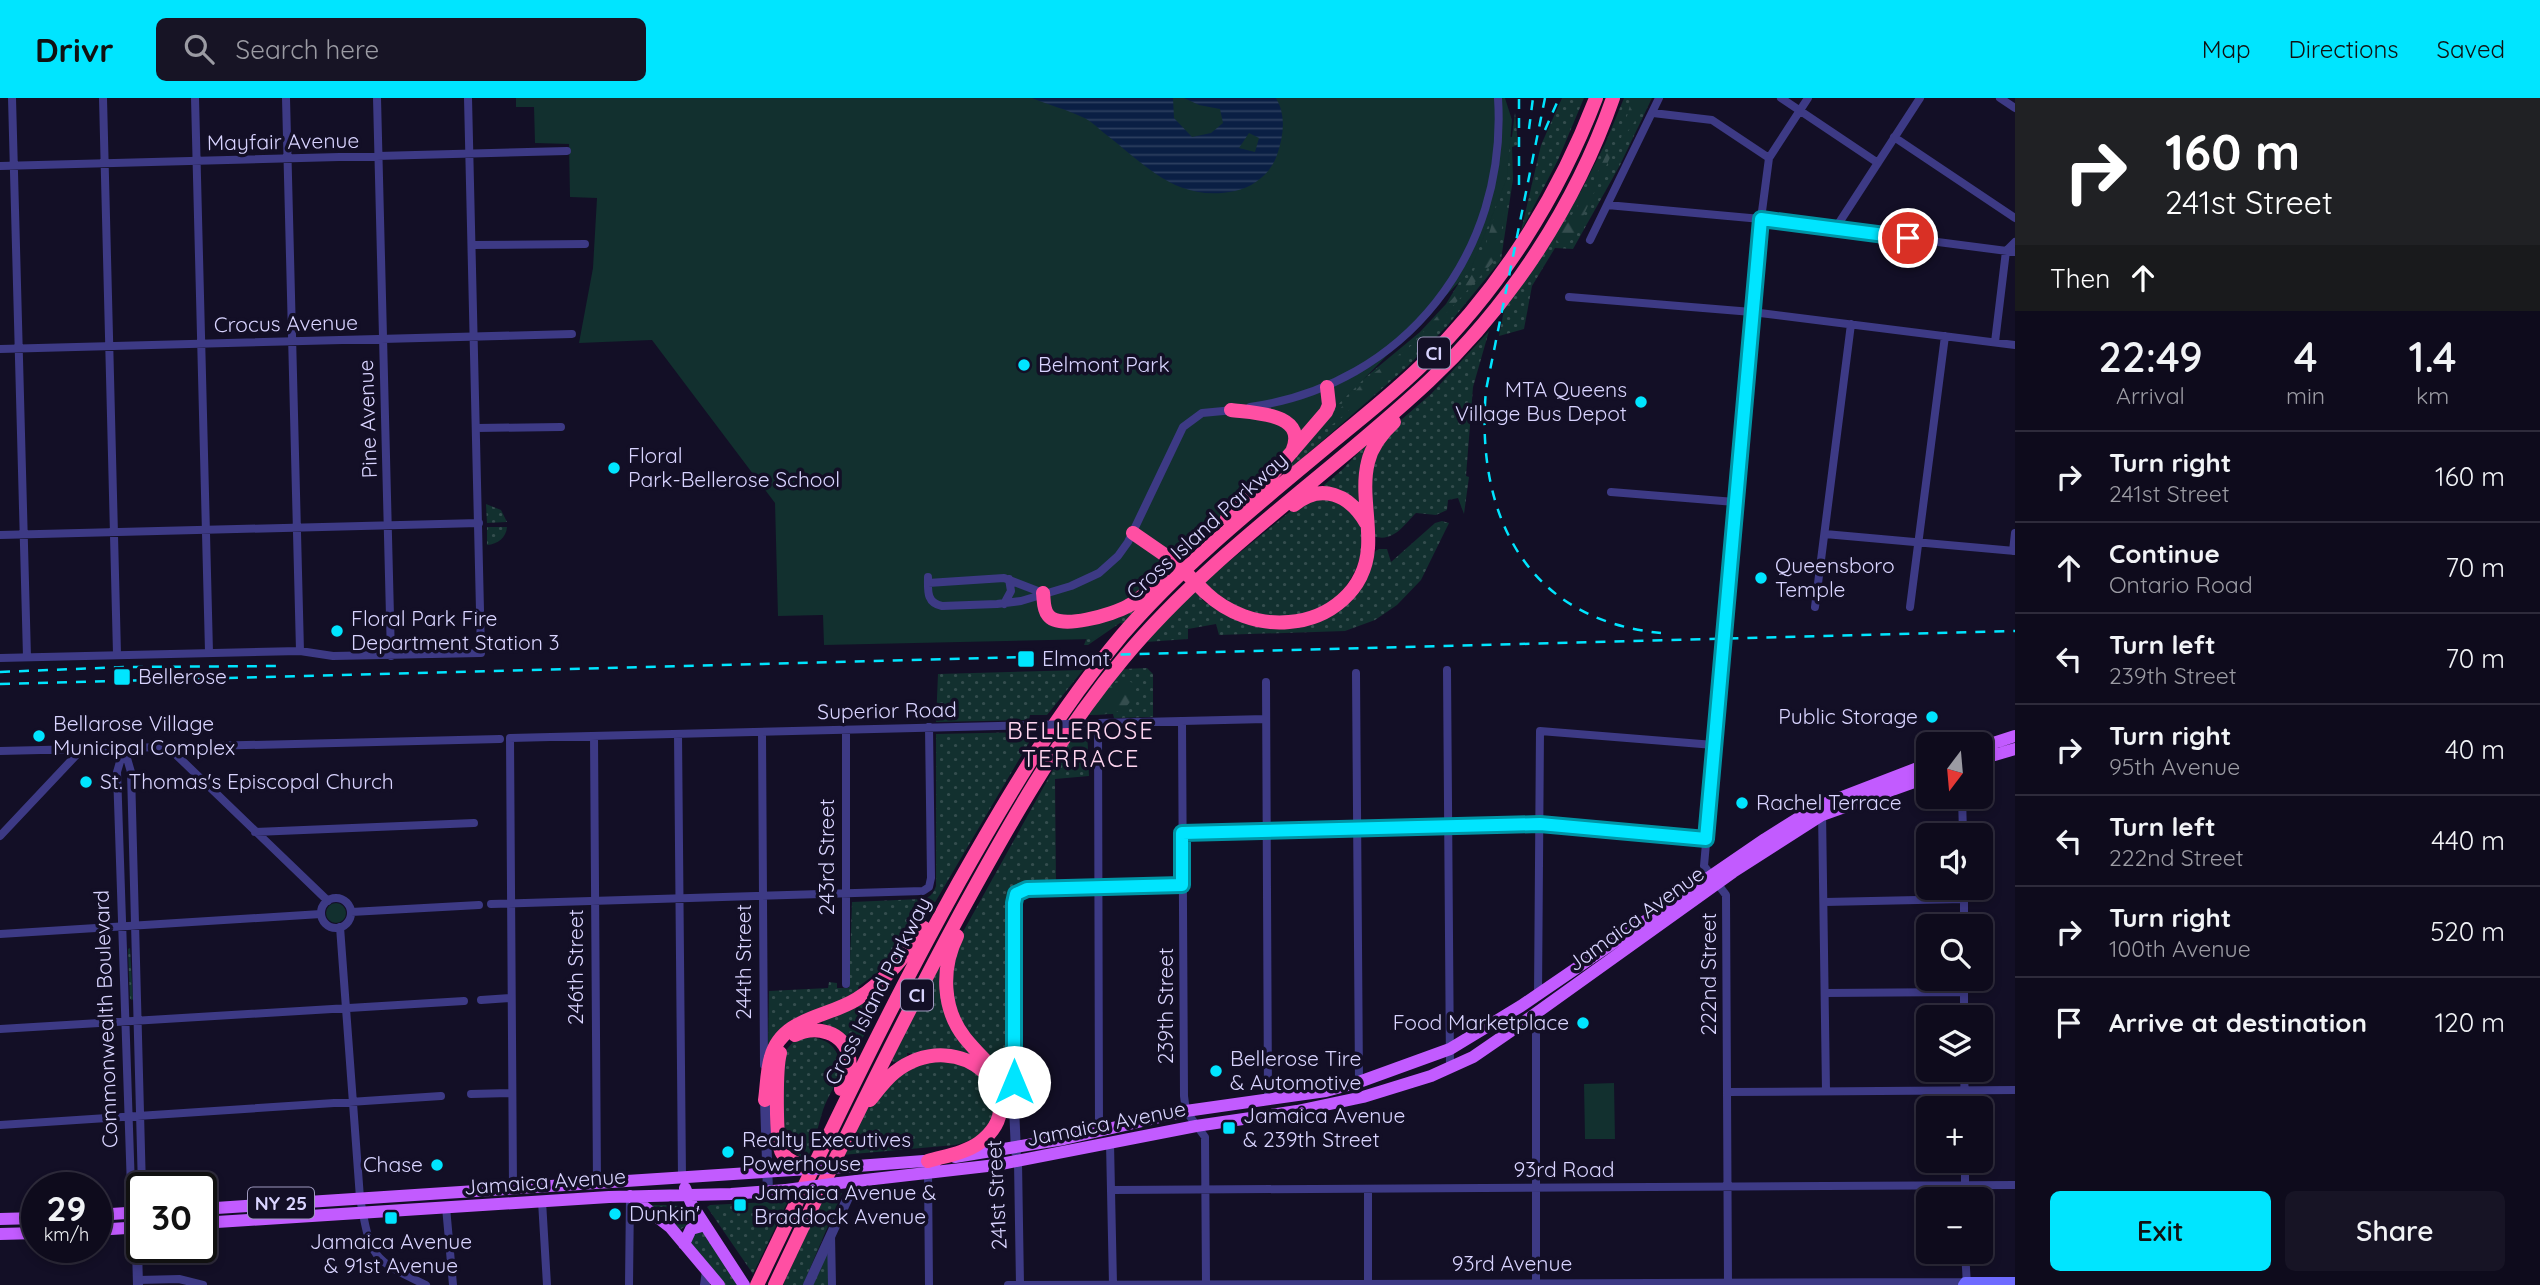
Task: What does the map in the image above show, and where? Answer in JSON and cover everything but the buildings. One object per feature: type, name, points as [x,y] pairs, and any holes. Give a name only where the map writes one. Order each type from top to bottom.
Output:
[{"type":"highway","name":"Cross Island Parkway","points":[[757,1285],[911,968],[1020,776],[1069,703],[1177,569],[1204,551],[1404,382],[1464,321],[1517,251],[1548,202],[1596,98]]},
{"type":"highway","name":"Cross Island Parkway","points":[[775,1285],[849,1126],[914,1000],[987,865],[1053,754],[1114,669],[1204,572],[1429,381],[1492,312],[1534,255],[1571,194],[1613,98]]},
{"type":"highway","points":[[1601,130],[1619,98]]},
{"type":"highway","points":[[1133,533],[1226,608],[1254,620],[1286,623],[1316,617],[1339,603],[1360,577],[1367,555],[1366,478],[1370,453],[1382,434],[1429,381]]},
{"type":"highway","points":[[1204,551],[1222,523],[1291,453],[1326,412],[1327,387]]},
{"type":"highway","points":[[1231,410],[1277,418],[1290,424],[1296,441],[1291,453]]},
{"type":"highway","points":[[1265,520],[1289,510],[1311,495],[1325,493],[1348,501],[1367,524]]},
{"type":"highway","points":[[1043,593],[1045,610],[1050,618],[1063,621],[1083,619],[1118,611],[1177,569]]},
{"type":"highway","points":[[987,865],[950,952],[946,989],[952,1015],[961,1032],[999,1073],[1008,1088],[1014,1107]]},
{"type":"highway","points":[[765,1100],[770,1058],[783,1034],[799,1023],[847,1006],[875,987],[897,965],[961,878]]},
{"type":"highway","points":[[802,1168],[786,1157],[778,1143],[778,1060],[781,1051],[792,1037],[807,1030],[818,1029],[833,1035],[845,1046],[849,1056],[848,1073],[827,1138]]},
{"type":"highway","points":[[849,1126],[882,1084],[903,1066],[933,1056],[958,1057],[971,1061],[988,1074],[995,1086],[999,1105],[995,1124],[988,1135],[973,1147],[928,1167]]},
{"type":"main road","points":[[1993,743],[2015,736]]},
{"type":"main road","points":[[1993,755],[2015,749]]},
{"type":"main road","name":"Jamaica Avenue","points":[[217,1222],[630,1196],[688,1196],[786,1190],[928,1167],[1186,1111],[1268,1101],[1359,1082],[1450,1049],[1538,995],[1822,809],[1916,769]]},
{"type":"main road","name":"Jamaica Avenue","points":[[1822,809],[1916,781]]},
{"type":"main road","name":"Jamaica Avenue","points":[[360,1198],[642,1181],[802,1168],[928,1167],[1018,1162],[1196,1126],[1264,1117],[1336,1102],[1406,1083],[1450,1068],[1473,1056],[1536,1014],[1714,880]]},
{"type":"main road","points":[[682,1178],[688,1196],[744,1285]]},
{"type":"main road","points":[[642,1181],[630,1196],[666,1224],[719,1285]]},
{"type":"main road","name":"246th Street","points":[[597,1183],[597,1198]]},
{"type":"main road","points":[[471,1206],[480,1201],[507,1197],[513,1188]]},
{"type":"main road","name":"NY 25","points":[[217,1208],[360,1198]]},
{"type":"main road","points":[[0,1219],[21,1218]]},
{"type":"main road","points":[[684,1244],[691,1229],[705,1225]]},
{"type":"main road","points":[[0,1234],[21,1233]]},
{"type":"main road","name":"93rd Avenue","points":[[1965,1284],[2015,1282]]},
{"type":"street","points":[[12,98],[27,657]]},
{"type":"street","points":[[103,98],[117,654]]},
{"type":"street","points":[[195,98],[209,652]]},
{"type":"street","points":[[286,98],[300,651]]},
{"type":"street","name":"Pine Avenue","points":[[377,98],[391,656]]},
{"type":"street","points":[[0,658],[300,651],[333,656],[481,653],[468,98]]},
{"type":"street","points":[[1043,593],[1009,579],[928,580],[930,599],[938,606],[1004,604],[1033,598],[1099,573],[1118,556],[1133,533],[1182,427],[1202,413],[1281,402],[1327,387],[1365,367],[1394,346],[1435,304],[1460,268],[1479,228],[1491,188],[1498,140],[1498,98]]},
{"type":"street","points":[[1590,240],[1659,98]]},
{"type":"street","points":[[1781,98],[1878,163]]},
{"type":"street","name":"222nd Street","points":[[1728,1284],[1726,895],[1704,866],[1752,312],[1769,158],[1808,98]]},
{"type":"street","points":[[1835,229],[1920,98]]},
{"type":"street","points":[[2000,98],[2015,108]]},
{"type":"street","points":[[1653,113],[1712,120],[1769,158]]},
{"type":"street","points":[[1894,136],[2015,218]]},
{"type":"street","name":"Mayfair Avenue","points":[[0,166],[567,151]]},
{"type":"street","points":[[1607,205],[1761,219],[2011,251]]},
{"type":"street","points":[[1996,342],[2011,251],[2015,242]]},
{"type":"street","points":[[472,245],[585,244]]},
{"type":"street","points":[[1569,297],[1752,312],[2015,345]]},
{"type":"street","points":[[1815,607],[1851,324]]},
{"type":"street","name":"Crocus Avenue","points":[[0,349],[572,334]]},
{"type":"street","points":[[1910,607],[1945,336]]},
{"type":"street","points":[[477,428],[561,427]]},
{"type":"street","points":[[1611,492],[1735,502]]},
{"type":"street","points":[[0,535],[479,523]]},
{"type":"street","points":[[1825,534],[2014,551],[2015,533]]},
{"type":"street","points":[[1004,604],[1011,591],[1009,579]]},
{"type":"street","points":[[1447,670],[1450,1068]]},
{"type":"street","points":[[1356,673],[1359,1082]]},
{"type":"street","points":[[1266,682],[1268,1101]]},
{"type":"street","name":"Superior Road","points":[[511,903],[510,738],[1266,719]]},
{"type":"street","name":"239th Street","points":[[1182,721],[1186,1111]]},
{"type":"street","points":[[1098,723],[1100,1131]]},
{"type":"street","points":[[491,904],[919,892],[928,889],[931,878],[929,727]]},
{"type":"street","name":"243rd Street","points":[[846,730],[846,984]]},
{"type":"street","points":[[1536,1284],[1540,731],[1714,745]]},
{"type":"street","name":"244th Street","points":[[762,732],[768,1192]]},
{"type":"street","points":[[678,734],[682,1178]]},
{"type":"street","name":"246th Street","points":[[594,736],[597,1183]]},
{"type":"street","points":[[0,751],[500,739]]},
{"type":"street","points":[[169,747],[328,901]]},
{"type":"street","name":"Commonwealth Boulevard","points":[[124,748],[131,772],[142,1172]]},
{"type":"street","name":"Commonwealth Boulevard","points":[[124,748],[117,772],[130,1172]]},
{"type":"street","points":[[0,836],[82,749]]},
{"type":"street","points":[[1822,809],[1826,1091]]},
{"type":"street","points":[[119,814],[132,813]]},
{"type":"street","points":[[255,832],[474,823]]},
{"type":"street","points":[[1182,833],[1540,824],[1706,839]]},
{"type":"street","name":"Commonwealth Boulevard","points":[[120,865],[134,865]]},
{"type":"street","points":[[1098,888],[1182,885]]},
{"type":"street","name":"241st Street","points":[[1020,1285],[1018,1162],[1014,1107],[1014,903],[1016,894],[1027,889],[1098,888]]},
{"type":"street","points":[[338,898],[350,907],[351,912],[348,922],[340,927],[328,925],[321,914],[328,901],[338,898]]},
{"type":"street","points":[[1825,902],[1918,900]]},
{"type":"street","points":[[511,903],[513,1188]]},
{"type":"street","points":[[351,912],[479,905]]},
{"type":"street","points":[[0,934],[321,914]]},
{"type":"street","points":[[340,927],[360,1198],[369,1241],[387,1266],[426,1285]]},
{"type":"street","points":[[1825,993],[1964,992],[1964,1005]]},
{"type":"street","points":[[481,1000],[511,998]]},
{"type":"street","points":[[0,1029],[464,1001]]},
{"type":"street","points":[[1964,1082],[1964,1096]]},
{"type":"street","points":[[1727,1092],[2015,1090]]},
{"type":"street","points":[[471,1094],[512,1093]]},
{"type":"street","points":[[0,1125],[441,1096]]},
{"type":"street","points":[[1186,1111],[1205,1137],[1206,1284]]},
{"type":"street","points":[[1110,1143],[1113,1285]]},
{"type":"street","points":[[928,1167],[929,1285]]},
{"type":"street","points":[[1965,1173],[1965,1185]]},
{"type":"street","points":[[808,1285],[856,1180]]},
{"type":"street","name":"93rd Road","points":[[1113,1190],[2015,1185]]},
{"type":"street","points":[[1368,1189],[1368,1284]]},
{"type":"street","points":[[629,1285],[630,1196]]},
{"type":"street","points":[[542,1201],[547,1285]]},
{"type":"street","points":[[446,1208],[453,1285]]},
{"type":"street","points":[[831,1233],[832,1285]]},
{"type":"street","name":"Commonwealth Boulevard","points":[[138,1263],[138,1283]]},
{"type":"street","points":[[1965,1264],[1965,1284]]},
{"type":"street","points":[[705,1285],[707,1271]]},
{"type":"street","points":[[138,1283],[179,1279],[204,1285]]},
{"type":"street","name":"93rd Avenue","points":[[1008,1285],[1965,1284]]},
{"type":"green space","name":"Belmont Park","points":[[516,98],[1505,98],[1512,120],[1507,178],[1470,271],[1356,387],[1095,639],[824,645],[823,615],[778,616],[775,503],[652,340],[579,343],[593,268],[597,198],[570,197],[569,144],[535,143],[534,107],[516,107]]},
{"type":"green space","points":[[1562,98],[1584,98],[1558,160],[1521,231],[1541,145]]},
{"type":"green space","points":[[1624,98],[1652,98],[1620,165],[1573,249],[1555,248],[1532,286],[1524,329],[1499,336],[1505,305],[1580,193]]},
{"type":"green space","points":[[1632,98],[1646,98],[1635,121],[1613,151],[1575,234],[1568,244],[1559,243],[1556,239],[1592,184],[1607,153],[1621,138]]},
{"type":"green space","points":[[1515,112],[1518,145],[1512,147],[1513,179],[1501,260],[1448,325],[1408,366],[1290,469],[1288,464],[1349,391],[1420,332],[1446,304],[1472,261],[1506,136],[1512,137]]},
{"type":"green space","points":[[1505,206],[1498,257],[1396,368],[1336,422],[1320,432],[1366,379],[1412,345],[1468,281],[1483,254],[1496,210]]},
{"type":"green space","points":[[1489,331],[1473,387],[1466,476],[1469,477],[1464,514],[1458,498],[1448,500],[1447,510],[1436,515],[1416,513],[1392,535],[1380,538],[1373,536],[1370,465],[1387,432],[1431,394]]},
{"type":"green space","points":[[1372,438],[1362,506],[1324,488],[1324,485]]},
{"type":"green space","points":[[1312,498],[1338,499],[1361,526],[1363,543],[1358,562],[1353,575],[1338,596],[1316,611],[1278,617],[1197,594],[1207,604],[1210,603],[1236,620],[1326,617],[1373,553],[1379,549],[1387,549],[1391,562],[1435,523],[1449,523],[1421,580],[1397,605],[1375,620],[1345,631],[1219,635],[1216,624],[1188,629],[1188,639],[1146,642],[1203,583],[1298,505]]},
{"type":"green space","points":[[486,504],[501,510],[507,522],[487,523]]},
{"type":"green space","points":[[487,527],[507,527],[501,540],[487,545]]},
{"type":"green space","points":[[1140,604],[1123,624],[1120,623],[1084,645],[1091,627]]},
{"type":"green space","points":[[1147,668],[1153,674],[1153,717],[1114,718],[1113,714],[1087,715],[1123,669]]},
{"type":"green space","points":[[1083,670],[1047,715],[1030,715],[1029,720],[936,722],[938,674]]},
{"type":"green space","points":[[1128,680],[1137,686],[1134,696],[1125,708],[1112,713],[1087,715],[1111,684]]},
{"type":"green space","points":[[1033,732],[917,933],[890,963],[858,987],[859,992],[768,1048],[769,991],[828,988],[829,982],[837,983],[837,988],[849,988],[852,902],[921,899],[929,897],[934,891],[936,734]]},
{"type":"green space","points":[[1073,734],[1087,737],[1089,776],[1055,779],[1056,884],[1023,885],[1013,891],[1010,897],[1009,1079],[959,1019],[950,986],[954,948]]},
{"type":"green space","points":[[1073,734],[1087,737],[1089,766],[1065,764],[1063,757]]},
{"type":"green space","points":[[332,903],[340,903],[346,913],[340,923],[332,923],[326,917],[326,909]]},
{"type":"green space","points":[[130,948],[133,999],[132,1000],[128,949]]},
{"type":"green space","points":[[948,948],[942,987],[987,1066],[907,1053],[908,1058],[900,1064],[892,1061],[898,1044]]},
{"type":"green space","points":[[890,984],[851,1061],[832,1028],[823,1024],[823,1020],[850,1008]]},
{"type":"green space","points":[[812,1037],[831,1045],[840,1065],[808,1157],[801,1157],[789,1150],[787,1152],[782,1139],[782,1060],[795,1040]]},
{"type":"green space","points":[[948,1059],[971,1066],[985,1079],[994,1103],[992,1120],[986,1131],[974,1139],[955,1145],[842,1155],[872,1102],[891,1079],[920,1062]]},
{"type":"green space","points":[[1614,1083],[1615,1139],[1585,1139],[1584,1084]]},
{"type":"green space","points":[[842,1193],[803,1285],[783,1285],[823,1197]]},
{"type":"green space","points":[[788,1201],[753,1274],[707,1207],[710,1205]]},
{"type":"green space","points":[[652,1205],[681,1207],[695,1219],[680,1230]]},
{"type":"green space","points":[[698,1230],[705,1234],[739,1285],[725,1285],[690,1245],[692,1232]]},
{"type":"green space","points":[[829,1249],[829,1285],[812,1285]]},
{"type":"water","points":[[1032,98],[1173,98],[1174,118],[1192,137],[1211,133],[1223,123],[1220,109],[1199,105],[1184,98],[1276,98],[1283,118],[1282,133],[1274,162],[1255,183],[1235,191],[1196,192],[1148,169],[1088,120]],"holes":[[[1249,133],[1259,138],[1255,152],[1239,148]]]},
{"type":"railway","points":[[1519,98],[1519,185]]},
{"type":"railway","points":[[1529,129],[1533,98]]},
{"type":"railway","points":[[1545,98],[1486,390],[1485,436],[1490,478],[1501,518],[1519,553],[1543,583],[1575,607],[1614,624],[1661,633]]},
{"type":"railway","points":[[1545,130],[1559,98]]},
{"type":"railway","points":[[0,684],[2015,631]]},
{"type":"railway","points":[[0,672],[127,667],[283,666]]},
{"type":"place","name":"Belmont Park","points":[[1024,365]]},
{"type":"place","name":"MTA Queens Village Bus Depot","points":[[1641,402]]},
{"type":"place","name":"Floral Park-Bellerose School","points":[[614,468]]},
{"type":"place","name":"Queensboro Temple","points":[[1761,578]]},
{"type":"place","name":"Floral Park Fire Department Station 3","points":[[337,631]]},
{"type":"place","name":"Elmont","points":[[1026,659]]},
{"type":"place","name":"Bellerose","points":[[122,677]]},
{"type":"place","name":"Public Storage","points":[[1932,717]]},
{"type":"place","name":"Bellarose Village Municipal Complex","points":[[39,736]]},
{"type":"place","name":"St. Thomas's Episcopal Church","points":[[86,782]]},
{"type":"place","name":"Rachel Terrace","points":[[1742,803]]},
{"type":"place","name":"Food Marketplace","points":[[1583,1023]]},
{"type":"place","name":"Bellerose Tire & Automotive","points":[[1216,1071]]},
{"type":"place","name":"Jamaica Avenue & 239th Street","points":[[1229,1128]]},
{"type":"place","name":"Realty Executives Powerhouse","points":[[728,1152]]},
{"type":"place","name":"Chase","points":[[437,1165]]},
{"type":"place","name":"Jamaica Avenue & Braddock Avenue","points":[[740,1205]]},
{"type":"place","name":"Dunkin'","points":[[615,1214]]},
{"type":"place","name":"Jamaica Avenue & 91st Avenue","points":[[391,1218]]},
{"type":"district","name":"BELLEROSE TERRACE","points":[[1081,745]]},
{"type":"route","points":[[1014,1082],[1016,894],[1027,889],[1182,885],[1182,833],[1540,824],[1706,839],[1761,219],[1908,238]]}]
